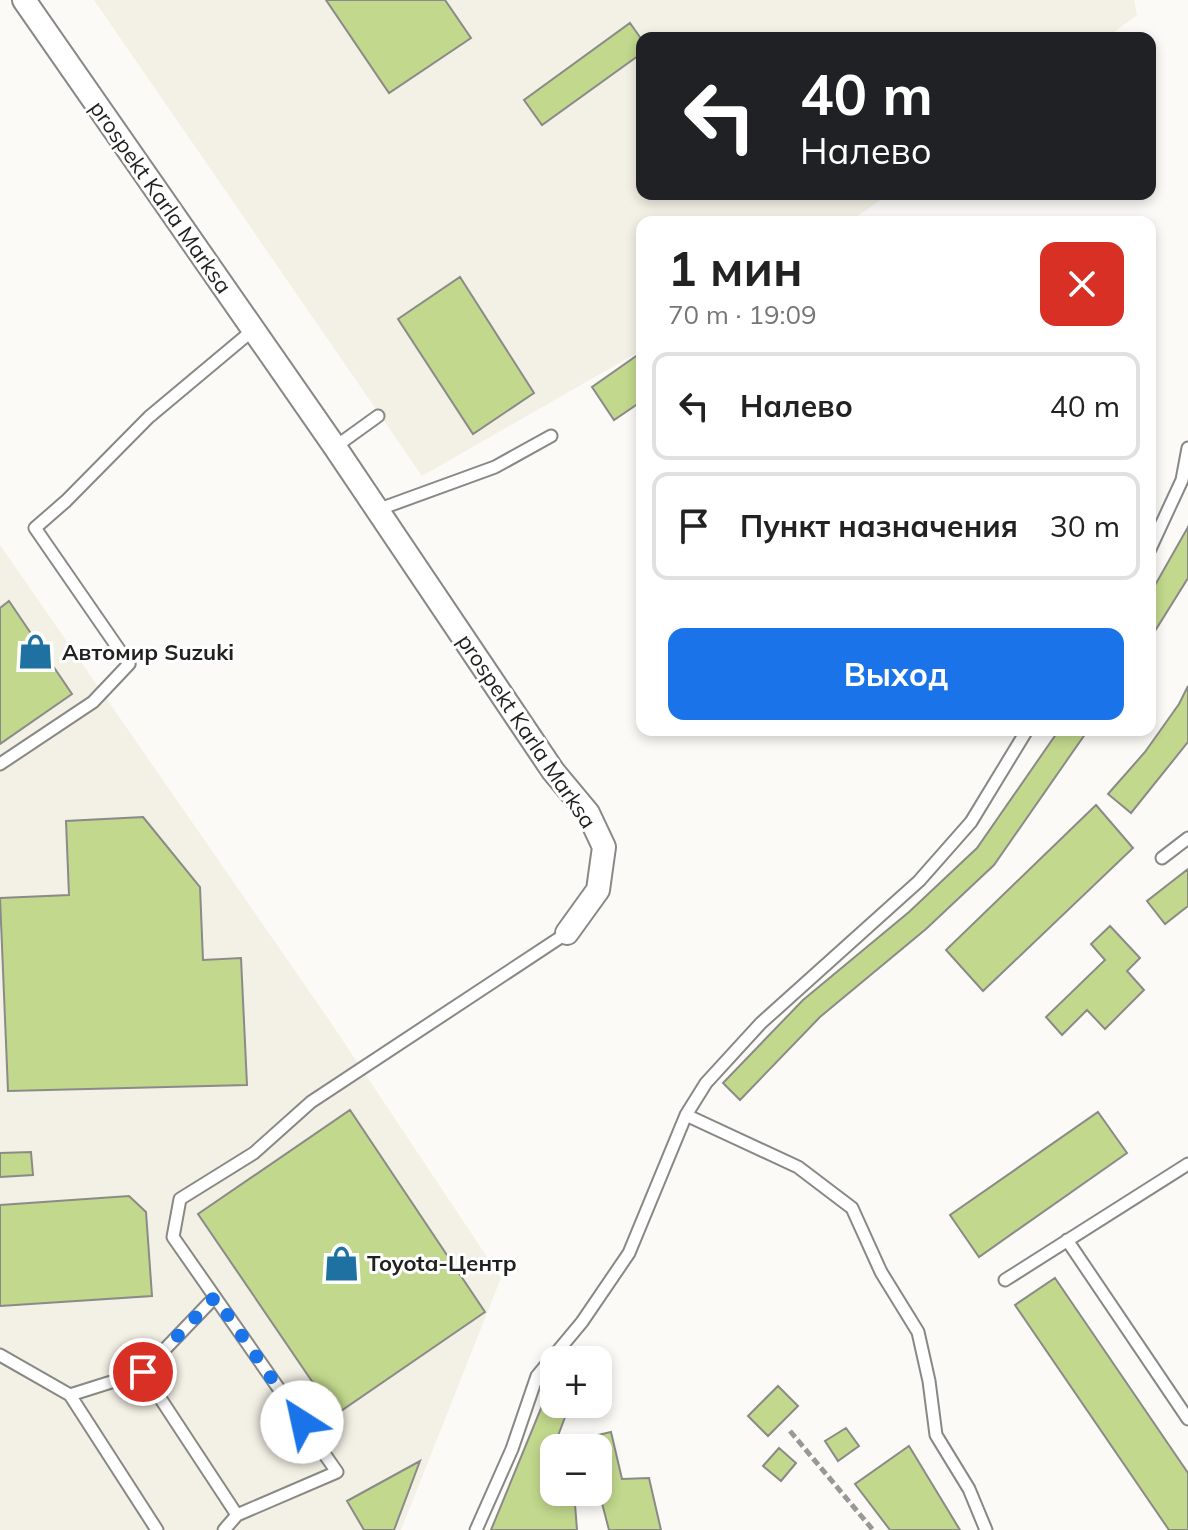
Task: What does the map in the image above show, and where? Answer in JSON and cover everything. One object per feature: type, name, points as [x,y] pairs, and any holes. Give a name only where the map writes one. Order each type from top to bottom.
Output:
[{"type":"street","name":"prospekt Karla Marksa","points":[[24,0],[335,447],[553,771],[588,813],[604,847],[598,890],[567,933]]},
{"type":"lane","points":[[0,764],[93,702],[129,664],[35,528],[149,417],[253,330]]},
{"type":"lane","points":[[335,447],[378,416]]},
{"type":"lane","points":[[377,510],[495,467],[551,436]]},
{"type":"lane","points":[[1156,536],[1182,480],[1188,448]]},
{"type":"lane","points":[[476,1530],[512,1449],[537,1376],[582,1322],[629,1253],[686,1115],[706,1083],[761,1023],[919,881],[971,822],[1023,736]]},
{"type":"lane","points":[[1162,858],[1188,838]]},
{"type":"lane","name":"prospekt Karla Marksa","points":[[237,1515],[337,1472],[173,1237],[180,1199],[254,1153],[311,1102],[567,933]]},
{"type":"lane","points":[[686,1115],[798,1167],[852,1208],[881,1272],[918,1332],[929,1381],[936,1435],[969,1489],[986,1530]]},
{"type":"lane","points":[[1005,1280],[1188,1164]]},
{"type":"lane","points":[[1067,1240],[1188,1419]]},
{"type":"lane","points":[[70,1395],[143,1372],[215,1297]]},
{"type":"lane","points":[[0,1355],[70,1395],[157,1530]]},
{"type":"lane","points":[[143,1372],[237,1515],[224,1530]]},
{"type":"path","points":[[790,1431],[873,1530]]},
{"type":"shaded area","points":[[94,0],[1134,0],[1137,15],[1114,32],[636,32],[636,200],[880,200],[858,216],[636,216],[636,353],[422,476]]},
{"type":"shaded area","points":[[0,545],[327,1017],[501,1278],[401,1530],[0,1530]]},
{"type":"building","points":[[326,0],[445,0],[471,38],[389,93]]},
{"type":"building","points":[[630,23],[636,32],[636,57],[542,125],[524,100]]},
{"type":"building","points":[[460,277],[534,393],[473,434],[398,319]]},
{"type":"building","points":[[636,356],[636,405],[614,420],[592,387]]},
{"type":"building","points":[[1188,527],[1188,578],[1156,629],[1156,583]]},
{"type":"building","points":[[9,601],[72,694],[0,744],[0,608]]},
{"type":"building","points":[[1188,686],[1188,742],[1131,813],[1108,794],[1145,752]]},
{"type":"building","points":[[1055,736],[1084,736],[994,865],[926,929],[820,1017],[740,1100],[723,1083],[803,1000],[909,912],[977,848]]},
{"type":"building","points":[[1096,805],[1133,848],[983,991],[946,950]]},
{"type":"building","points":[[143,817],[200,887],[203,960],[241,958],[247,1085],[8,1091],[0,898],[69,895],[66,821]]},
{"type":"building","points":[[1188,869],[1188,906],[1165,924],[1147,901]]},
{"type":"building","points":[[1110,926],[1140,958],[1127,971],[1144,990],[1105,1029],[1087,1010],[1062,1035],[1046,1017],[1105,960],[1091,944]]},
{"type":"building","name":"Toyota-Центр","points":[[350,1110],[485,1312],[335,1415],[198,1214]]},
{"type":"building","points":[[1098,1112],[1127,1153],[979,1257],[950,1215]]},
{"type":"building","points":[[31,1152],[33,1175],[0,1177],[0,1153]]},
{"type":"building","points":[[129,1196],[146,1212],[152,1296],[0,1306],[0,1205]]},
{"type":"building","points":[[1055,1278],[1188,1473],[1188,1530],[1169,1530],[1015,1305]]},
{"type":"building","points":[[778,1386],[798,1406],[768,1436],[748,1416]]},
{"type":"building","points":[[540,1411],[540,1418],[565,1418],[559,1434],[540,1434],[540,1506],[575,1506],[577,1530],[491,1530]]},
{"type":"building","points":[[846,1428],[859,1446],[838,1461],[825,1441]]},
{"type":"building","points":[[612,1436],[622,1479],[649,1478],[661,1530],[609,1530],[603,1506],[612,1506]]},
{"type":"building","points":[[909,1446],[960,1530],[890,1530],[855,1484]]},
{"type":"building","points":[[779,1448],[796,1463],[781,1481],[763,1466]]},
{"type":"building","points":[[420,1461],[394,1530],[364,1530],[347,1501]]},
{"type":"place","name":"Автомир Suzuki","points":[[36,652]]},
{"type":"place","name":"Toyota-Центр","points":[[341,1263]]},
{"type":"route","points":[[143,1372],[215,1297],[302,1422]]}]
